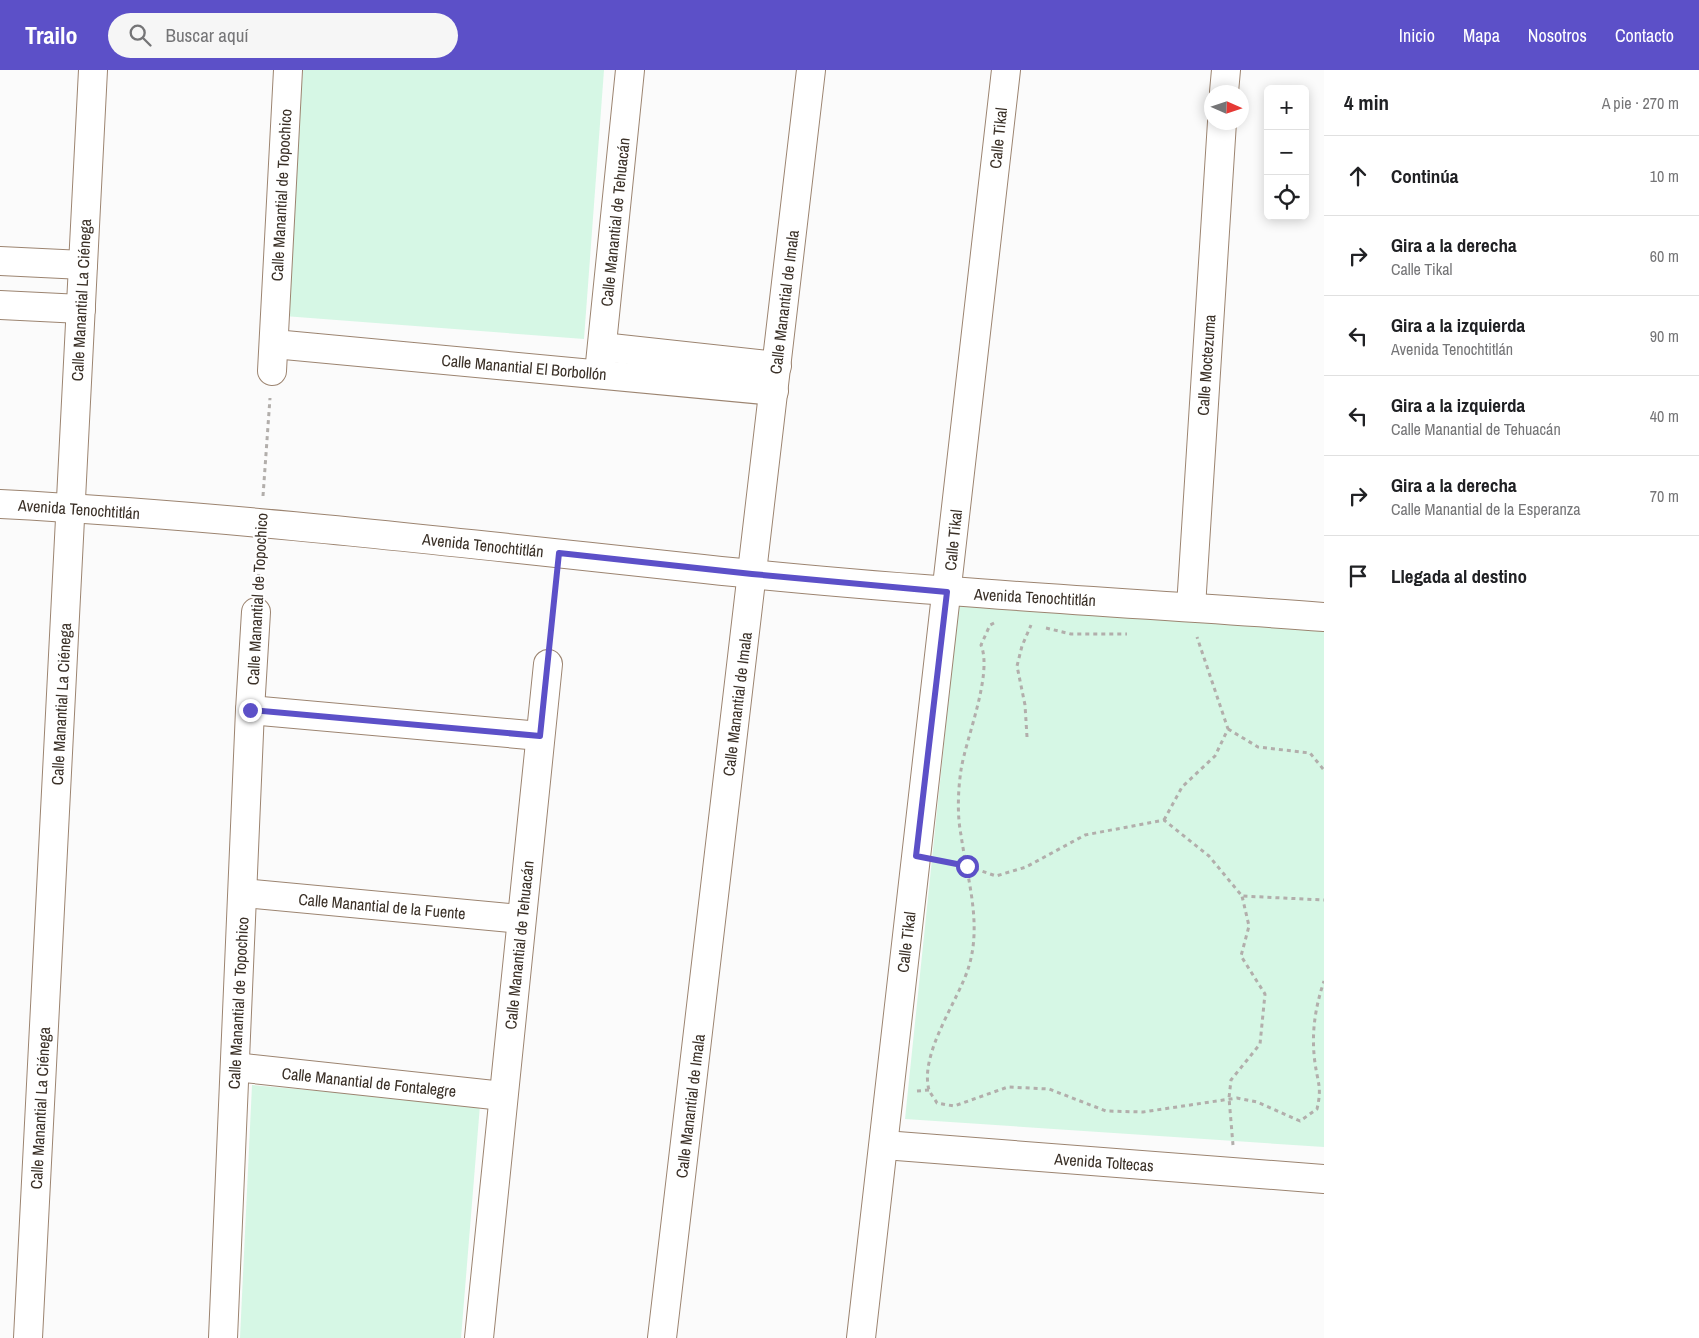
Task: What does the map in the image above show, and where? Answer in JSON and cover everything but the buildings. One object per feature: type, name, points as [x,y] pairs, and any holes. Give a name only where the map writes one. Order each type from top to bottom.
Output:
[{"type":"street","name":"Calle Manantial La Ciénega","points":[[28,1338],[93,70]]},
{"type":"street","name":"Calle Manantial de Topochico","points":[[272,371],[288,70]]},
{"type":"street","name":"Calle Manantial de Tehuacán","points":[[598,374],[630,70]]},
{"type":"street","name":"Calle Manantial de Imala","points":[[662,1338],[811,70]]},
{"type":"street","name":"Calle Tikal","points":[[867,1338],[884,1145],[1006,70]]},
{"type":"street","points":[[1225,85],[1226,70]]},
{"type":"street","name":"Calle Moctezuma","points":[[1191,607],[1221,130]]},
{"type":"street","points":[[0,261],[83,265]]},
{"type":"street","points":[[0,305],[81,310]]},
{"type":"street","name":"Calle Manantial El Borbollón","points":[[274,344],[598,374],[776,378]]},
{"type":"street","name":"Calle Manantial El Borbollón","points":[[602,347],[776,378]]},
{"type":"street","name":"Avenida Tenochtitlán","points":[[0,504],[71,507],[261,522],[752,574],[947,592],[1057,597],[1324,617]]},
{"type":"street","name":"Calle Manantial de Topochico","points":[[223,1338],[250,710],[256,612]]},
{"type":"street","name":"Calle Manantial de Tehuacán","points":[[479,1338],[548,664]]},
{"type":"street","points":[[250,710],[540,736]]},
{"type":"street","name":"Calle Manantial de la Fuente","points":[[243,894],[521,919]]},
{"type":"street","name":"Calle Manantial de Fontalegre","points":[[235,1067],[503,1096]]},
{"type":"street","name":"Avenida Toltecas","points":[[884,1145],[1324,1179]]},
{"type":"path","name":"Calle Manantial de Topochico","points":[[256,612],[272,371]]},
{"type":"path","points":[[548,664],[559,553]]},
{"type":"path","points":[[1027,737],[1025,705],[1017,666],[1022,646],[1031,624],[1057,597]]},
{"type":"path","points":[[1191,607],[1195,632],[1201,644],[1228,729],[1258,747],[1310,754],[1324,770]]},
{"type":"path","points":[[997,622],[990,625],[981,645],[985,655],[982,679],[973,727],[961,770],[960,833],[975,921],[969,965],[938,1034],[929,1065],[929,1090],[937,1103],[954,1106],[1008,1087],[1049,1090],[1106,1111],[1143,1112],[1237,1098],[1257,1102],[1300,1121],[1317,1109],[1322,1091],[1315,1063],[1313,1035],[1316,1006],[1324,981]]},
{"type":"path","points":[[1024,622],[1071,634],[1137,634]]},
{"type":"path","points":[[1164,820],[1182,787],[1215,756],[1228,729]]},
{"type":"path","points":[[916,856],[967,866],[996,876],[1026,867],[1085,835],[1164,820],[1209,856],[1242,896],[1249,926],[1241,956],[1265,994],[1260,1044],[1231,1080],[1229,1098],[1234,1172]]},
{"type":"path","points":[[1242,896],[1324,900]]},
{"type":"green space","points":[[303,70],[604,70],[584,339],[284,316]]},
{"type":"green space","points":[[959,599],[1324,624],[1324,1147],[905,1119]]},
{"type":"green space","points":[[252,1085],[480,1105],[461,1338],[240,1338]]},
{"type":"route","points":[[250,710],[540,736],[559,553],[752,574],[947,592],[916,856],[967,866]]}]
